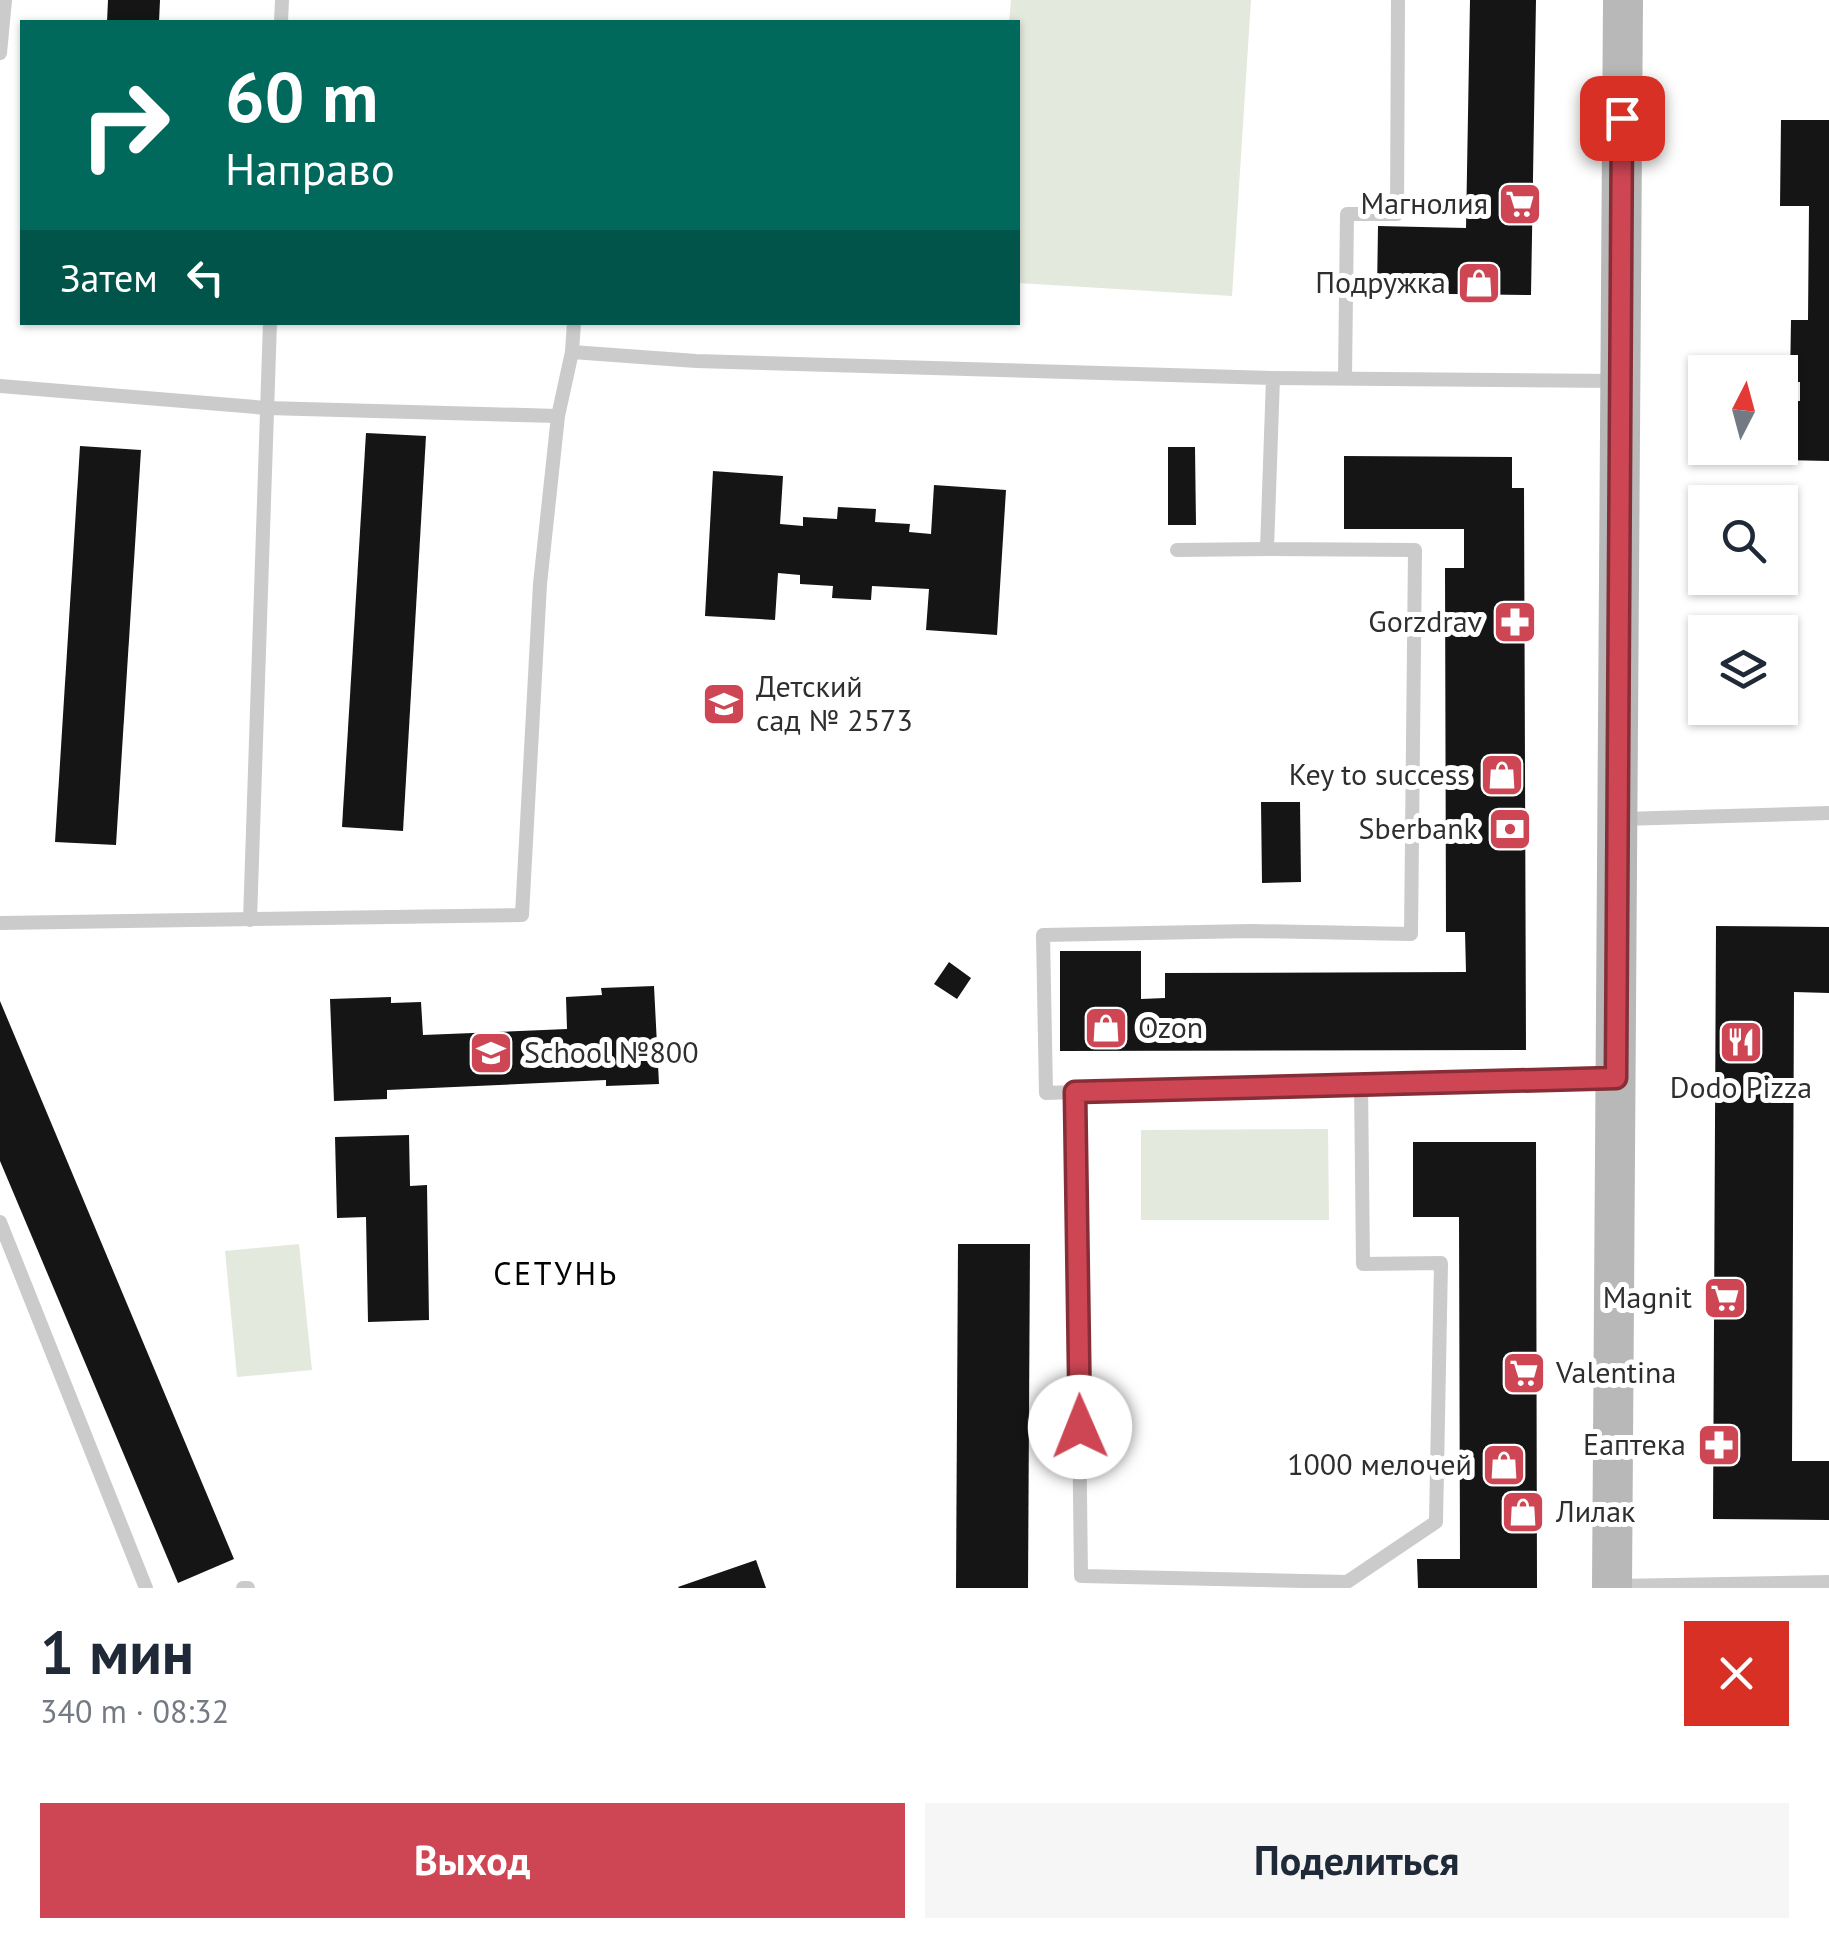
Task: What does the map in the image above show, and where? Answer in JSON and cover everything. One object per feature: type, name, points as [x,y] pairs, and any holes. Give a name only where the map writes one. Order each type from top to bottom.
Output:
[{"type":"main road","points":[[1612,1587],[1622,0]]},
{"type":"lane","points":[[0,53],[4,0]]},
{"type":"lane","points":[[1345,377],[1347,214],[1397,214],[1398,0]]},
{"type":"lane","points":[[250,920],[270,325]]},
{"type":"lane","points":[[0,923],[522,915],[540,584],[558,416],[574,325]]},
{"type":"lane","points":[[572,352],[696,361],[1273,378],[1620,381]]},
{"type":"lane","points":[[1268,549],[1273,378]]},
{"type":"lane","points":[[0,386],[267,408],[558,416]]},
{"type":"lane","points":[[1177,550],[1415,550],[1411,934],[1252,931],[1044,935],[1046,1093],[1616,1078]]},
{"type":"lane","points":[[1616,820],[1829,813]]},
{"type":"lane","points":[[1075,1092],[1082,1576],[1116,1583],[1347,1582],[1436,1522],[1441,1263],[1364,1264],[1361,1084]]},
{"type":"lane","points":[[0,1222],[146,1588]]},
{"type":"lane","points":[[1612,1587],[1829,1582]]},
{"type":"shaded area","points":[[1011,0],[1251,0],[1232,296],[1020,283],[1020,20],[1009,20]]},
{"type":"shaded area","points":[[1328,1129],[1329,1220],[1141,1220],[1141,1130]]},
{"type":"shaded area","points":[[299,1244],[312,1370],[237,1377],[225,1251]]},
{"type":"building","points":[[108,0],[160,0],[159,20],[107,20]]},
{"type":"building","points":[[1470,0],[1536,0],[1531,295],[1377,293],[1378,226],[1466,228]]},
{"type":"building","points":[[1781,120],[1829,120],[1829,461],[1798,460],[1800,382],[1798,355],[1790,355],[1791,320],[1808,320],[1809,206],[1780,206]]},
{"type":"building","points":[[366,433],[426,436],[403,831],[342,827]]},
{"type":"building","points":[[80,446],[141,450],[116,845],[55,842]]},
{"type":"building","points":[[1168,447],[1195,447],[1196,525],[1168,525]]},
{"type":"building","points":[[1344,456],[1512,457],[1512,488],[1524,488],[1526,1050],[1060,1051],[1060,951],[1141,951],[1141,999],[1165,998],[1165,973],[1466,972],[1465,932],[1446,932],[1445,568],[1464,568],[1464,529],[1344,529]]},
{"type":"building","points":[[713,471],[783,476],[780,524],[803,526],[803,517],[837,519],[838,507],[876,509],[875,522],[910,524],[909,532],[931,534],[934,485],[1006,490],[997,635],[926,630],[929,589],[872,586],[871,600],[832,598],[833,586],[800,584],[800,575],[778,573],[775,620],[705,616]]},
{"type":"building","points":[[1261,802],[1300,802],[1301,882],[1262,883]]},
{"type":"building","points":[[1716,926],[1829,927],[1829,993],[1794,992],[1792,1461],[1829,1461],[1829,1520],[1713,1519]]},
{"type":"building","points":[[949,962],[971,978],[957,999],[934,984]]},
{"type":"building","points":[[654,986],[659,1084],[606,1086],[606,1080],[387,1090],[387,1099],[334,1101],[330,999],[391,997],[391,1003],[421,1002],[423,1035],[567,1029],[566,997],[602,995],[601,988]]},
{"type":"building","points":[[0,1001],[234,1559],[178,1583],[0,1161]]},
{"type":"building","points":[[409,1135],[410,1186],[427,1185],[429,1320],[368,1322],[366,1217],[337,1218],[335,1137]]},
{"type":"building","points":[[1413,1142],[1536,1142],[1537,1588],[1418,1588],[1417,1559],[1460,1559],[1459,1217],[1413,1217]]},
{"type":"building","points":[[958,1244],[1030,1244],[1028,1588],[956,1588]]},
{"type":"building","points":[[756,1560],[766,1588],[678,1587]]},
{"type":"place","name":"Магнолия","points":[[1520,204]]},
{"type":"place","name":"Подружка","points":[[1479,283]]},
{"type":"place","name":"Gorzdrav","points":[[1515,622]]},
{"type":"place","name":"Детский сад № 2573","points":[[724,704]]},
{"type":"place","name":"Key to success","points":[[1502,775]]},
{"type":"place","name":"Sberbank","points":[[1510,829]]},
{"type":"place","name":"Ozon","points":[[1106,1028]]},
{"type":"place","name":"Dodo Pizza","points":[[1741,1042]]},
{"type":"place","name":"School №800","points":[[491,1053]]},
{"type":"place","name":"Magnit","points":[[1725,1298]]},
{"type":"place","name":"Valentina","points":[[1524,1373]]},
{"type":"place","name":"Еаптека","points":[[1719,1445]]},
{"type":"place","name":"1000 мелочей","points":[[1504,1465]]},
{"type":"place","name":"Лилак","points":[[1523,1512]]},
{"type":"district","name":"СЕТУНЬ","points":[[556,1274]]},
{"type":"route","points":[[1080,1427],[1075,1092],[1616,1078],[1622,118]]}]
